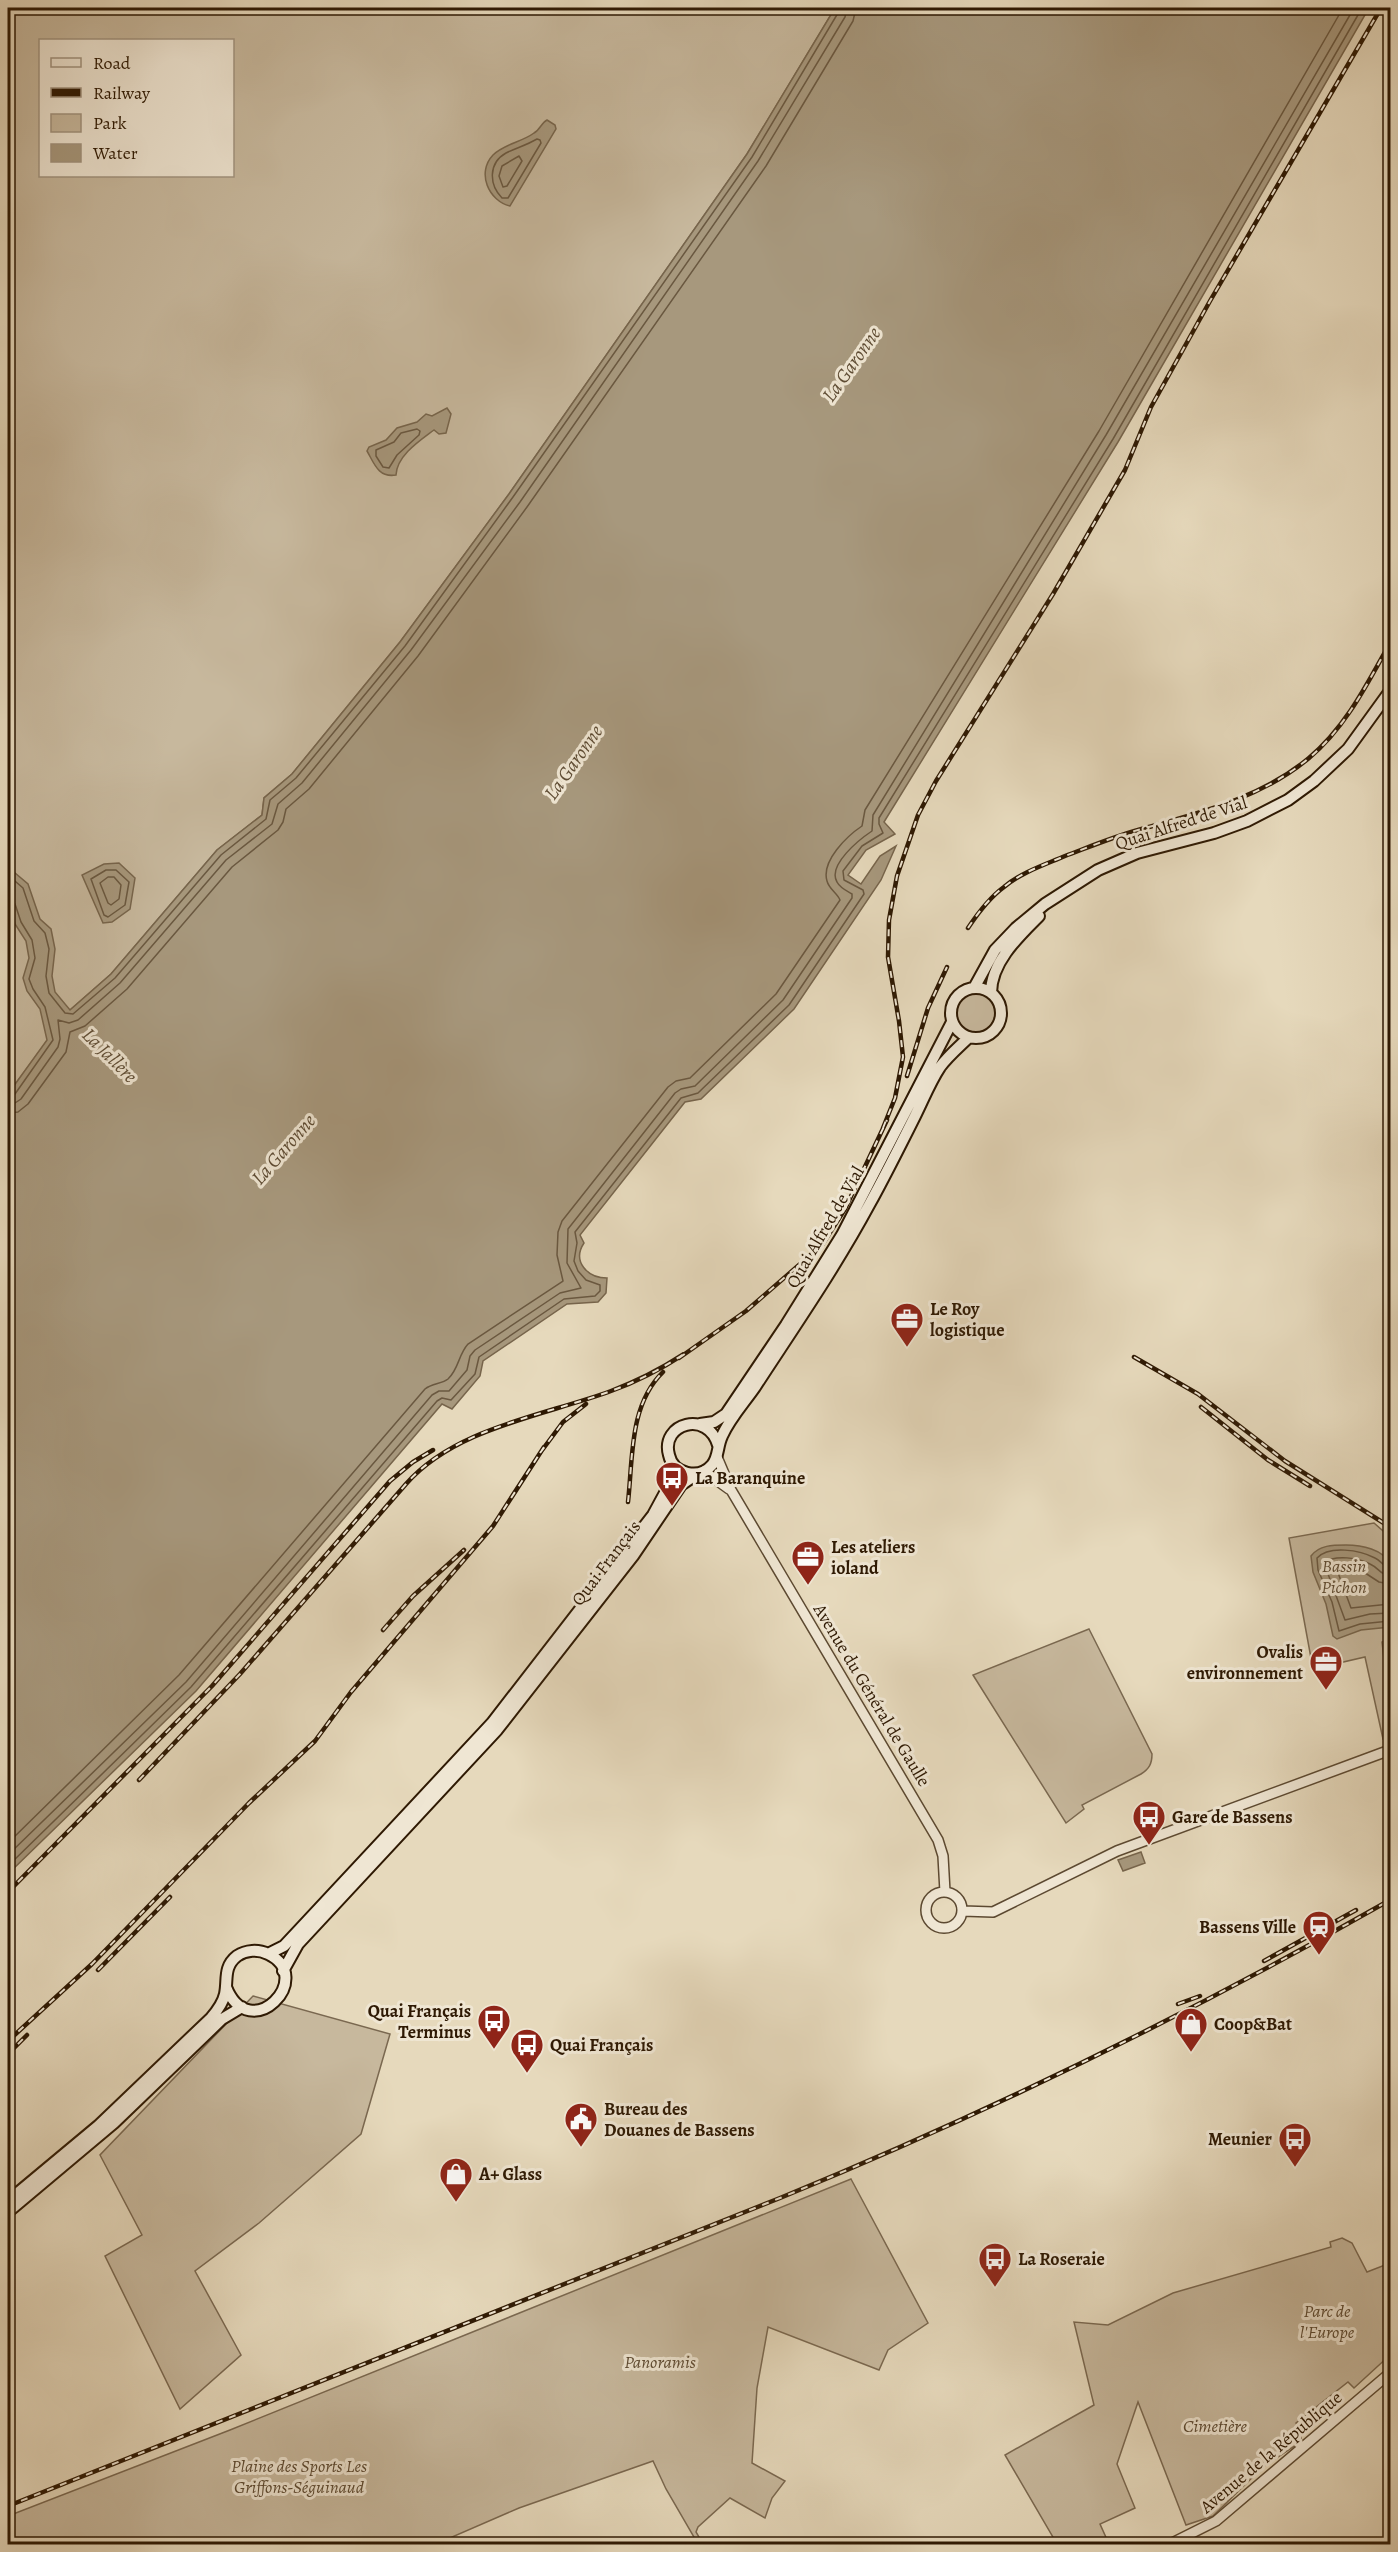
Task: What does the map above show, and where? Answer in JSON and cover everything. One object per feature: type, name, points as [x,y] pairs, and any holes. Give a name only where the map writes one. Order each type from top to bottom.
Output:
[{"type":"main road","points":[[1378,707],[1390,679]]},
{"type":"main road","points":[[1378,707],[1390,691]]},
{"type":"main road","name":"Quai Alfred de Vial","points":[[974,988],[990,959],[1008,935],[1040,908],[1122,859],[1235,826],[1288,800],[1337,762],[1358,737],[1378,707]]},
{"type":"main road","name":"Quai Alfred de Vial","points":[[991,993],[995,971],[1007,952],[1066,891]]},
{"type":"main road","points":[[974,988],[991,993],[1001,1011],[999,1024],[986,1036],[968,1038],[952,1022],[950,1015],[953,1001],[962,992],[974,988]]},
{"type":"main road","name":"Quai Alfred de Vial","points":[[700,1424],[714,1422],[726,1414],[829,1257],[867,1190],[902,1115],[952,1022]]},
{"type":"main road","name":"Quai Alfred de Vial","points":[[718,1451],[724,1431],[806,1310],[851,1236],[940,1068],[968,1038]]},
{"type":"main road","points":[[700,1424],[712,1432],[718,1451],[700,1473],[682,1471],[671,1461],[668,1448],[672,1434],[685,1425],[700,1424]]},
{"type":"main road","name":"Quai Français","points":[[268,1954],[280,1948],[300,1930],[492,1723],[653,1515],[672,1480],[671,1461]]},
{"type":"main road","name":"Quai Français","points":[[284,1971],[292,1950],[497,1730],[633,1556],[681,1485],[700,1473]]},
{"type":"main road","points":[[8,2201],[98,2126],[211,2018],[223,2001],[227,1970],[237,1957],[251,1951],[268,1954],[275,1958],[284,1971],[284,1988],[274,2004],[258,2010],[242,2007],[235,2002],[226,1987]]},
{"type":"main road","points":[[8,2212],[114,2123],[222,2019],[242,2007]]},
{"type":"street","name":"Avenue du Général de Gaulle","points":[[718,1451],[720,1469],[731,1490],[934,1833],[943,1856],[945,1892]]},
{"type":"street","name":"Avenue du Général de Gaulle","points":[[700,1473],[731,1490]]},
{"type":"street","points":[[963,1911],[993,1912],[1117,1851],[1360,1759],[1390,1750]]},
{"type":"street","points":[[945,1892],[960,1900],[963,1911],[958,1922],[949,1928],[933,1924],[927,1914],[928,1903],[934,1894],[945,1892]]},
{"type":"street","name":"Avenue de la République","points":[[1170,2544],[1216,2521],[1390,2373]]},
{"type":"green space","points":[[8,8],[835,8],[747,154],[509,494],[400,642],[292,774],[264,798],[262,815],[217,850],[111,974],[70,1010],[8,1094]]},
{"type":"green space","points":[[975,993],[989,999],[995,1013],[989,1027],[975,1033],[961,1027],[955,1013],[961,999]]},
{"type":"green space","name":"Bassin Pichon","points":[[1374,1523],[1390,1537],[1390,1640],[1382,1642],[1390,1710],[1390,1737],[1383,1739],[1365,1657],[1313,1669],[1289,1538]]},
{"type":"green space","points":[[1089,1629],[1152,1758],[1150,1766],[1144,1772],[1082,1805],[1084,1809],[1066,1823],[973,1675]]},
{"type":"green space","points":[[253,1996],[390,2034],[361,2134],[259,2223],[195,2271],[241,2355],[180,2409],[105,2256],[142,2235],[100,2155]]},
{"type":"green space","name":"Panoramis","points":[[851,2179],[928,2323],[888,2350],[879,2370],[768,2327],[757,2388],[752,2463],[785,2481],[772,2498],[765,2518],[730,2498],[698,2527],[696,2532],[703,2544],[698,2544],[666,2489],[653,2461],[519,2508],[436,2544],[10,2544],[8,2540],[8,2516],[230,2430]]},
{"type":"green space","name":"Parc de l'Europe","points":[[1342,2238],[1352,2243],[1367,2272],[1390,2263],[1390,2355],[1354,2388],[1348,2382],[1296,2423],[1302,2441],[1263,2467],[1213,2516],[1186,2525],[1138,2402],[1117,2464],[1135,2508],[1100,2524],[1109,2544],[1057,2544],[1005,2455],[1094,2405],[1074,2322],[1108,2325],[1173,2293],[1331,2247],[1330,2242]]},
{"type":"water","points":[[835,8],[1369,8],[1118,442],[884,822],[895,834],[866,850],[848,875],[861,884],[880,856],[896,846],[881,880],[794,1009],[701,1099],[685,1102],[580,1235],[584,1243],[580,1256],[583,1267],[593,1275],[607,1278],[606,1293],[598,1302],[567,1304],[483,1361],[480,1376],[452,1409],[442,1404],[196,1691],[8,1874],[8,1094],[47,1040],[40,1009],[27,991],[23,978],[29,958],[26,941],[15,924],[8,899],[8,867],[28,884],[40,919],[51,929],[55,949],[52,976],[55,992],[70,1010],[111,974],[217,850],[262,815],[264,798],[292,774],[400,642],[509,494],[747,154]]},
{"type":"water","points":[[547,120],[555,125],[556,129],[510,206],[503,203],[496,198],[487,185],[485,178],[488,162],[497,151],[536,132]]},
{"type":"water","points":[[447,408],[451,414],[446,433],[439,434],[434,430],[417,443],[401,461],[396,475],[385,474],[377,469],[367,451],[369,447],[386,440],[397,428],[417,422],[426,414],[432,416]]},
{"type":"water","points":[[119,863],[135,878],[130,909],[112,922],[103,923],[82,875],[104,864]]},
{"type":"water","name":"Bassin Pichon","points":[[1346,1545],[1378,1552],[1390,1565],[1392,1595],[1390,1627],[1361,1630],[1337,1639],[1333,1636],[1326,1604],[1313,1572],[1311,1556],[1322,1548]]},
{"type":"water","points":[[1141,1852],[1145,1863],[1123,1871],[1118,1860]]},
{"type":"railway","points":[[883,1128],[895,1098],[903,1057],[888,957],[889,920],[897,876],[918,815],[936,781],[1053,594],[1125,470],[1151,407],[1210,301],[1381,8]]},
{"type":"railway","points":[[968,928],[993,896],[1026,873],[1110,839],[1228,803],[1290,772],[1322,746],[1345,719],[1390,643]]},
{"type":"railway","points":[[907,1076],[928,1008],[947,967]]},
{"type":"railway","points":[[679,1358],[746,1311],[822,1245],[845,1209],[887,1120]]},
{"type":"railway","points":[[139,1780],[240,1674],[406,1484],[426,1465],[449,1449],[474,1437],[621,1387],[667,1365],[684,1354]]},
{"type":"railway","points":[[1134,1357],[1198,1394],[1285,1461],[1390,1527]]},
{"type":"railway","points":[[628,1502],[632,1450],[638,1416],[652,1385],[663,1372]]},
{"type":"railway","points":[[540,1453],[563,1422],[586,1404]]},
{"type":"railway","points":[[1201,1407],[1268,1460],[1310,1486]]},
{"type":"railway","points":[[8,2041],[92,1964],[249,1803],[315,1741],[351,1692],[493,1526],[544,1447]]},
{"type":"railway","points":[[8,1892],[212,1686],[390,1481],[413,1462],[433,1450]]},
{"type":"railway","points":[[383,1630],[413,1596],[464,1550]]},
{"type":"railway","points":[[98,1970],[170,1897]]},
{"type":"railway","points":[[8,2506],[780,2198],[936,2131],[1166,2021],[1390,1900]]},
{"type":"railway","points":[[1264,1961],[1356,1910]]},
{"type":"railway","points":[[1178,2004],[1200,1996]]},
{"type":"railway","points":[[8,2054],[27,2035]]},
{"type":"place","name":"Le Roy logistique","points":[[907,1348]]},
{"type":"place","name":"La Baranquine","points":[[672,1507]]},
{"type":"place","name":"Les ateliers ioland","points":[[808,1586]]},
{"type":"place","name":"Ovalis environnement","points":[[1326,1691]]},
{"type":"place","name":"Gare de Bassens","points":[[1149,1846]]},
{"type":"place","name":"Bassens Ville","points":[[1319,1956]]},
{"type":"place","name":"Quai Français Terminus","points":[[494,2050]]},
{"type":"place","name":"Coop&Bat","points":[[1191,2053]]},
{"type":"place","name":"Quai Français","points":[[527,2074]]},
{"type":"place","name":"Bureau des Douanes de Bassens","points":[[581,2148]]},
{"type":"place","name":"Meunier","points":[[1295,2168]]},
{"type":"place","name":"A+ Glass","points":[[456,2203]]},
{"type":"place","name":"La Roseraie","points":[[995,2288]]},
{"type":"water label","name":"La Garonne","points":[[851,364]]},
{"type":"water label","name":"La Garonne","points":[[573,762]]},
{"type":"water label","name":"La Jallère","points":[[110,1055]]},
{"type":"water label","name":"La Garonne","points":[[283,1149]]},
{"type":"park label","name":"Cimetière","points":[[1215,2426]]},
{"type":"park label","name":"Plaine des Sports Les Griffons-Séguinaud","points":[[299,2476]]}]
